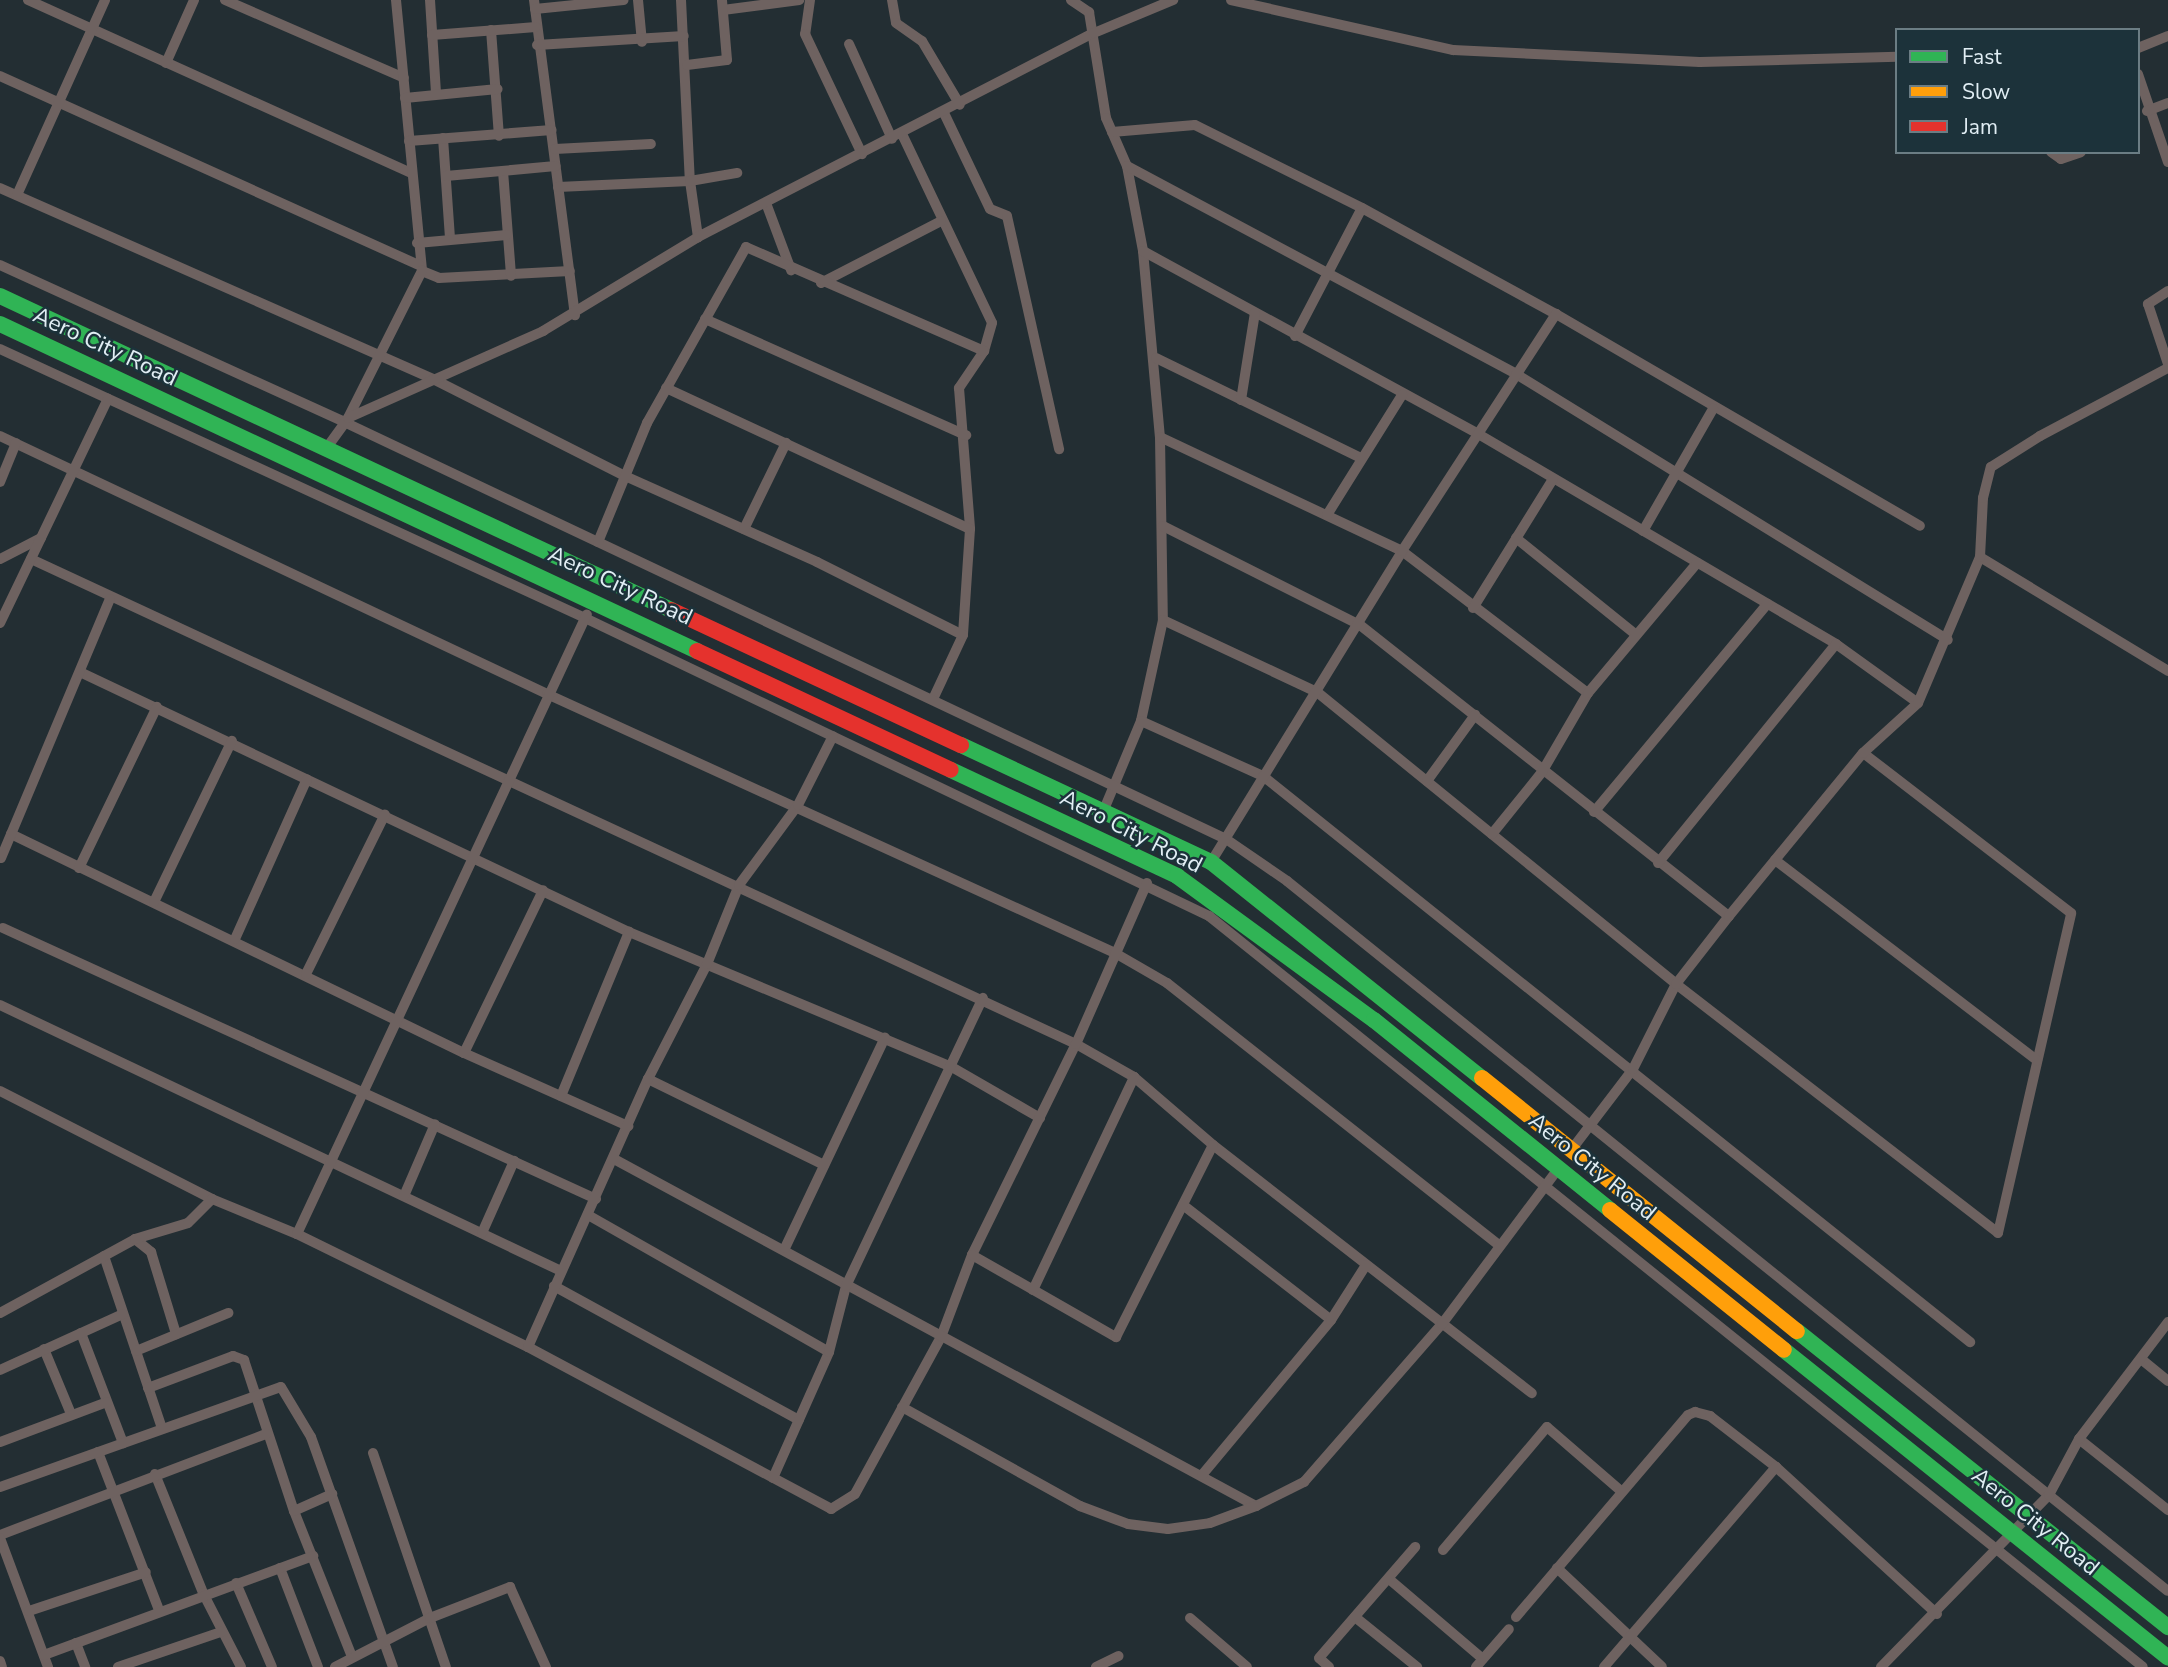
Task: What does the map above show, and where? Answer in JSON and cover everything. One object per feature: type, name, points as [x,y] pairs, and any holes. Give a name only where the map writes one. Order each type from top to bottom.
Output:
[{"type":"street","points":[[28,0],[412,173]]},
{"type":"street","points":[[17,195],[105,0]]},
{"type":"street","points":[[166,63],[194,0]]},
{"type":"street","points":[[225,0],[404,78]]},
{"type":"street","points":[[328,446],[345,420],[420,268],[396,0]]},
{"type":"street","points":[[430,0],[436,94]]},
{"type":"street","points":[[575,315],[555,149],[537,45],[534,4],[624,0]]},
{"type":"street","points":[[638,0],[642,42]]},
{"type":"street","points":[[681,0],[687,65],[690,181],[698,237]]},
{"type":"street","points":[[687,65],[727,60],[722,5],[799,0]]},
{"type":"street","points":[[810,0],[805,34],[862,154]]},
{"type":"street","points":[[892,0],[896,23],[922,41],[960,104]]},
{"type":"street","points":[[1072,0],[1089,12],[1112,132],[1126,166],[1143,251],[1156,358],[1160,437],[1163,620],[1141,721],[1103,812]]},
{"type":"street","points":[[345,420],[575,315],[698,237],[944,113],[1094,33],[1173,0]]},
{"type":"street","points":[[1231,0],[1452,50],[1700,62],[1895,57]]},
{"type":"street","points":[[432,36],[536,27]]},
{"type":"street","points":[[491,30],[498,89],[499,136]]},
{"type":"street","points":[[537,45],[642,42],[684,36]]},
{"type":"street","points":[[2140,47],[2168,36]]},
{"type":"street","points":[[849,44],[992,323],[984,351],[959,388],[966,435],[970,529],[963,635],[933,699]]},
{"type":"street","points":[[0,76],[439,278],[569,271]]},
{"type":"street","points":[[2140,85],[2147,111],[2168,162]]},
{"type":"street","points":[[405,98],[498,89]]},
{"type":"street","points":[[2147,111],[2168,103]]},
{"type":"street","points":[[944,113],[990,209],[1007,216],[1059,449]]},
{"type":"street","points":[[1112,132],[1195,125],[1362,208],[1556,314],[1713,409],[1920,526]]},
{"type":"street","points":[[409,141],[552,130]]},
{"type":"street","points":[[443,138],[450,239]]},
{"type":"street","points":[[555,149],[651,144]]},
{"type":"street","points":[[2054,154],[2061,159],[2075,154]]},
{"type":"street","points":[[446,176],[556,166]]},
{"type":"street","points":[[1126,166],[1516,374],[1948,640]]},
{"type":"street","points":[[503,171],[511,276]]},
{"type":"street","points":[[558,187],[690,181],[737,173]]},
{"type":"street","points":[[0,188],[433,379],[625,476],[744,529],[963,635]]},
{"type":"street","points":[[766,203],[791,270]]},
{"type":"street","points":[[1295,336],[1362,208]]},
{"type":"street","points":[[821,283],[941,221]]},
{"type":"street","points":[[417,243],[507,235]]},
{"type":"street","points":[[598,542],[666,388],[746,247],[791,270],[984,351]]},
{"type":"street","points":[[1143,251],[1402,395],[1480,435],[1836,644],[1918,703]]},
{"type":"street","points":[[0,265],[345,420],[1226,838],[1287,881],[2168,1591]]},
{"type":"street","points":[[1572,1149],[1633,1069],[1676,984],[1728,916],[1863,752],[1918,703],[1948,640],[1980,557],[1983,498],[1991,467],[2040,436],[2168,366],[2148,304],[2168,291]]},
{"type":"street","name":"Aero City Road","points":[[0,296],[328,446],[1212,862],[2168,1627]]},
{"type":"street","points":[[1241,400],[1255,313]]},
{"type":"street","points":[[1212,862],[1263,776],[1360,625],[1402,551],[1480,435],[1556,314]]},
{"type":"street","points":[[705,319],[966,435]]},
{"type":"street","name":"Aero City Road","points":[[0,324],[597,600],[1177,876],[1374,1020],[2168,1658]]},
{"type":"street","points":[[0,349],[584,618],[1147,883],[1209,916],[1547,1185],[1996,1552],[2143,1667]]},
{"type":"street","points":[[1156,358],[1361,458]]},
{"type":"street","points":[[666,388],[970,529]]},
{"type":"street","points":[[1327,515],[1402,395]]},
{"type":"street","points":[[0,623],[108,399]]},
{"type":"street","points":[[1643,531],[1713,409]]},
{"type":"street","points":[[0,436],[547,694],[798,805],[1115,953],[1167,983],[1500,1247]]},
{"type":"street","points":[[1160,437],[1402,551],[1473,608],[1588,693]]},
{"type":"street","points":[[0,482],[16,443]]},
{"type":"street","points":[[744,529],[786,443]]},
{"type":"street","points":[[1473,608],[1553,479]]},
{"type":"street","points":[[1163,526],[1360,625],[1475,715],[1542,772],[1728,916]]},
{"type":"street","points":[[0,559],[41,538]]},
{"type":"street","points":[[1516,538],[1636,635]]},
{"type":"street","points":[[1980,557],[2168,671]]},
{"type":"street","points":[[31,559],[110,599],[510,777],[1076,1044],[1134,1077],[1213,1145],[1532,1393]]},
{"type":"street","points":[[1492,834],[1542,772],[1588,693],[1698,563]]},
{"type":"street","points":[[1,858],[82,673],[110,599]]},
{"type":"street","points":[[297,1234],[474,858],[547,694],[584,618],[597,600]]},
{"type":"street","points":[[1594,812],[1766,604]]},
{"type":"street","points":[[1163,620],[1317,692],[1676,984],[1998,1233],[2071,913],[1863,752]]},
{"type":"street","points":[[1658,863],[1836,644]]},
{"type":"street","points":[[82,673],[232,741],[629,932],[950,1066],[1040,1118]]},
{"type":"street","points":[[843,718],[856,695]]},
{"type":"street","points":[[79,868],[157,707]]},
{"type":"street","points":[[1427,781],[1475,715]]},
{"type":"street","points":[[1141,721],[1263,776],[1633,1069],[1970,1342]]},
{"type":"street","points":[[528,1347],[648,1079],[707,964],[739,884],[798,805],[833,736]]},
{"type":"street","points":[[154,902],[232,741]]},
{"type":"street","points":[[235,939],[307,779]]},
{"type":"street","points":[[306,974],[385,814]]},
{"type":"street","points":[[11,834],[235,939],[464,1053],[628,1126]]},
{"type":"street","points":[[1775,860],[2037,1060]]},
{"type":"street","points":[[0,1091],[212,1199],[297,1234],[528,1347],[826,1509],[838,1507],[855,1494],[941,1337],[972,1255],[1076,1044],[1147,883]]},
{"type":"street","points":[[464,1053],[543,890]]},
{"type":"street","points":[[2,928],[596,1199]]},
{"type":"street","points":[[561,1096],[629,932]]},
{"type":"street","points":[[773,1478],[829,1352],[846,1286],[983,998]]},
{"type":"street","points":[[0,1006],[561,1271]]},
{"type":"street","points":[[785,1248],[885,1037]]},
{"type":"street","points":[[1033,1290],[1134,1077]]},
{"type":"street","points":[[648,1079],[824,1166]]},
{"type":"street","points":[[404,1196],[435,1124]]},
{"type":"street","points":[[972,1255],[1116,1337],[1213,1145]]},
{"type":"street","points":[[614,1159],[785,1248],[846,1286],[1202,1475],[1256,1507]]},
{"type":"street","points":[[482,1233],[514,1161]]},
{"type":"street","points":[[902,1407],[1080,1506],[1128,1524],[1168,1529],[1210,1523],[1256,1507],[1304,1482],[1442,1324],[1558,1169]]},
{"type":"street","points":[[0,1313],[135,1239],[188,1223],[212,1199]]},
{"type":"street","points":[[1183,1205],[1331,1320]]},
{"type":"street","points":[[588,1215],[829,1352]]},
{"type":"street","points":[[135,1239],[151,1252],[176,1334]]},
{"type":"street","points":[[104,1256],[162,1428]]},
{"type":"street","points":[[1202,1475],[1331,1320],[1366,1265]]},
{"type":"street","points":[[554,1286],[799,1420]]},
{"type":"street","points":[[136,1351],[228,1313]]},
{"type":"street","points":[[0,1370],[123,1314]]},
{"type":"street","points":[[1881,1667],[1937,1614],[2049,1495],[2079,1438],[2168,1322]]},
{"type":"street","points":[[81,1333],[122,1443]]},
{"type":"street","points":[[44,1349],[71,1414]]},
{"type":"street","points":[[148,1388],[240,1355],[294,1511],[352,1657]]},
{"type":"street","points":[[2141,1359],[2168,1381]]},
{"type":"street","points":[[0,1487],[254,1394],[281,1387],[312,1437],[393,1667]]},
{"type":"street","points":[[0,1442],[107,1402]]},
{"type":"street","points":[[1516,1617],[1688,1415],[1695,1412],[1710,1416],[1776,1467],[1937,1614]]},
{"type":"street","points":[[1443,1550],[1547,1427],[1622,1492]]},
{"type":"street","points":[[48,1667],[30,1611],[0,1536],[155,1474],[266,1434]]},
{"type":"street","points":[[2079,1438],[2168,1510]]},
{"type":"street","points":[[98,1452],[159,1610]]},
{"type":"street","points":[[373,1452],[446,1667]]},
{"type":"street","points":[[1604,1667],[1776,1467]]},
{"type":"street","points":[[155,1474],[203,1593],[241,1667]]},
{"type":"street","points":[[294,1511],[332,1494]]},
{"type":"street","points":[[1329,1667],[1319,1658],[1415,1547]]},
{"type":"street","points":[[44,1655],[203,1593],[313,1556]]},
{"type":"street","points":[[280,1568],[318,1667]]},
{"type":"street","points":[[1556,1568],[1662,1667]]},
{"type":"street","points":[[30,1611],[146,1572]]},
{"type":"street","points":[[1389,1579],[1480,1663],[1509,1629]]},
{"type":"street","points":[[236,1583],[272,1667]]},
{"type":"street","points":[[335,1667],[382,1640],[430,1618],[510,1587],[546,1667]]},
{"type":"street","points":[[1355,1617],[1417,1667]]},
{"type":"street","points":[[1190,1618],[1247,1667]]},
{"type":"street","points":[[118,1667],[221,1632]]},
{"type":"street","points":[[76,1643],[85,1667]]},
{"type":"street","points":[[1096,1667],[1119,1656]]},
{"type":"street","points":[[0,1661],[2,1667]]},
{"type":"traffic: fast","points":[[0,296],[671,610]]},
{"type":"traffic: fast","points":[[0,324],[697,651]]},
{"type":"traffic: fast","points":[[961,745],[1211,862],[1482,1078]]},
{"type":"traffic: fast","points":[[951,770],[1177,876],[1374,1020],[1610,1210]]},
{"type":"traffic: fast","points":[[1797,1331],[2168,1627]]},
{"type":"traffic: fast","points":[[1784,1350],[2168,1658]]},
{"type":"traffic: slow","points":[[1482,1078],[1797,1331]]},
{"type":"traffic: slow","points":[[1610,1210],[1784,1350]]},
{"type":"traffic: jam","points":[[671,610],[961,745]]},
{"type":"traffic: jam","points":[[697,651],[951,770]]}]
